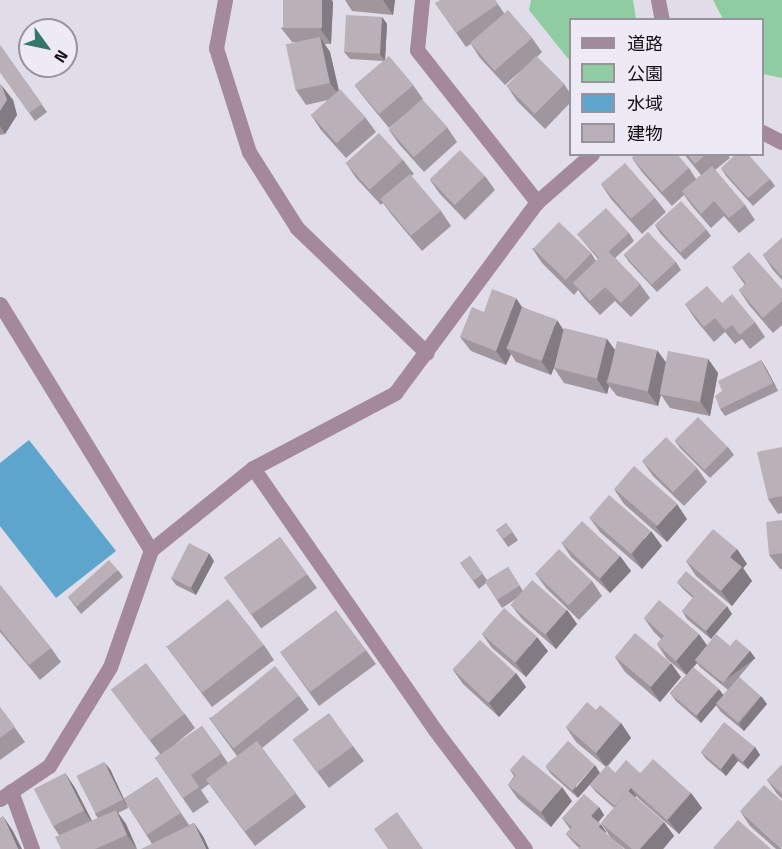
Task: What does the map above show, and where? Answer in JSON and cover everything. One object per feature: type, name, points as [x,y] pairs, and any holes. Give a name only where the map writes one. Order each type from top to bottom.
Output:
[{"type":"street","points":[[225,0],[216,48],[249,152],[297,228],[428,353]]},
{"type":"street","points":[[423,0],[417,50],[537,202]]},
{"type":"street","points":[[658,0],[662,18]]},
{"type":"street","points":[[764,133],[782,142]]},
{"type":"street","points":[[32,849],[6,795],[49,766],[110,667],[151,549],[253,468],[394,393],[428,353],[537,202],[590,156]]},
{"type":"street","points":[[0,304],[151,549]]},
{"type":"street","points":[[253,468],[435,730],[525,849]]},
{"type":"green space","points":[[531,0],[633,0],[636,18],[569,18],[569,60],[529,10]]},
{"type":"green space","points":[[713,0],[782,0],[782,78],[764,74],[764,18],[722,18]]},
{"type":"water","points":[[29,440],[116,551],[56,598],[0,526],[0,463]]},
{"type":"building","points":[[283,0],[322,0],[322,28],[283,28]]},
{"type":"building","points":[[440,0],[495,0],[498,4],[456,33],[435,3]]},
{"type":"building","points":[[508,10],[532,38],[495,71],[470,43]]},
{"type":"building","points":[[346,15],[382,17],[380,54],[344,52]]},
{"type":"building","points":[[320,37],[330,83],[296,90],[286,44]]},
{"type":"building","points":[[0,45],[18,70],[18,78],[23,78],[42,104],[29,113],[0,72]]},
{"type":"building","points":[[389,56],[413,85],[379,114],[355,85]]},
{"type":"building","points":[[536,56],[564,84],[535,114],[506,86]]},
{"type":"building","points":[[0,84],[7,100],[0,111]]},
{"type":"building","points":[[340,89],[365,117],[336,143],[311,115]]},
{"type":"building","points":[[422,99],[447,127],[414,157],[389,129]]},
{"type":"building","points":[[379,133],[403,160],[370,190],[346,163]]},
{"type":"building","points":[[460,150],[485,176],[455,205],[430,179]]},
{"type":"building","points":[[634,156],[679,156],[689,168],[662,192],[632,158]]},
{"type":"building","points":[[689,156],[704,156],[695,164]]},
{"type":"building","points":[[734,156],[750,156],[770,179],[748,198],[721,168]]},
{"type":"building","points":[[625,163],[655,198],[631,219],[601,184]]},
{"type":"building","points":[[712,166],[745,205],[729,218],[714,201],[701,214],[682,191]]},
{"type":"building","points":[[410,174],[441,211],[411,236],[380,199]]},
{"type":"building","points":[[681,201],[706,229],[680,253],[655,224]]},
{"type":"building","points":[[606,208],[629,233],[599,258],[577,234]]},
{"type":"building","points":[[559,222],[591,253],[566,280],[533,249]]},
{"type":"building","points":[[648,232],[676,262],[652,284],[624,255]]},
{"type":"building","points":[[782,238],[782,277],[763,255]]},
{"type":"building","points":[[607,250],[640,284],[621,303],[605,287],[590,301],[573,283]]},
{"type":"building","points":[[749,252],[782,289],[782,301],[763,318],[739,290],[746,283],[732,267]]},
{"type":"building","points":[[707,286],[722,303],[732,294],[755,322],[740,335],[732,325],[725,330],[715,318],[704,327],[685,304]]},
{"type":"building","points":[[492,289],[516,298],[496,351],[460,337],[472,307],[484,312]]},
{"type":"building","points":[[522,307],[557,320],[542,361],[507,348]]},
{"type":"building","points":[[564,328],[607,339],[597,378],[554,368]]},
{"type":"building","points":[[617,341],[657,350],[648,391],[608,382]]},
{"type":"building","points":[[668,351],[708,359],[700,402],[660,394]]},
{"type":"building","points":[[761,360],[773,383],[720,409],[715,396],[722,391],[718,381]]},
{"type":"building","points":[[698,417],[728,447],[704,470],[675,440]]},
{"type":"building","points":[[666,437],[697,468],[673,492],[642,461]]},
{"type":"building","points":[[782,447],[782,496],[768,499],[757,452]]},
{"type":"building","points":[[634,466],[677,503],[657,526],[614,489]]},
{"type":"building","points":[[609,495],[651,531],[631,554],[589,518]]},
{"type":"building","points":[[782,520],[782,553],[769,555],[766,522]]},
{"type":"building","points":[[582,521],[620,556],[600,578],[562,543]]},
{"type":"building","points":[[506,523],[513,532],[503,539],[497,530]]},
{"type":"building","points":[[713,529],[737,549],[730,557],[742,567],[721,591],[686,561]]},
{"type":"building","points":[[280,537],[307,574],[251,615],[224,578]]},
{"type":"building","points":[[189,543],[209,553],[191,588],[171,578]]},
{"type":"building","points":[[559,549],[592,581],[568,605],[535,573]]},
{"type":"building","points":[[470,556],[483,574],[473,581],[460,563]]},
{"type":"building","points":[[109,560],[118,570],[77,606],[68,597]]},
{"type":"building","points":[[508,567],[520,586],[497,600],[485,581]]},
{"type":"building","points":[[686,571],[727,606],[706,631],[682,611],[694,596],[677,582]]},
{"type":"building","points":[[532,580],[567,610],[545,635],[510,605]]},
{"type":"building","points":[[0,585],[51,648],[29,665],[0,629]]},
{"type":"building","points":[[228,599],[264,645],[202,693],[167,647]]},
{"type":"building","points":[[659,600],[699,634],[676,661],[657,644],[664,636],[644,618]]},
{"type":"building","points":[[504,608],[537,637],[515,663],[482,634]]},
{"type":"building","points":[[336,610],[366,650],[310,692],[280,652]]},
{"type":"building","points":[[635,633],[671,663],[651,687],[615,657]]},
{"type":"building","points":[[716,634],[730,646],[736,639],[750,651],[723,683],[695,660]]},
{"type":"building","points":[[480,640],[516,673],[489,703],[453,669]]},
{"type":"building","points":[[146,663],[185,714],[149,741],[111,689]]},
{"type":"building","points":[[275,666],[299,696],[234,748],[210,719]]},
{"type":"building","points":[[693,667],[719,689],[697,716],[671,694]]},
{"type":"building","points":[[739,677],[761,696],[738,722],[716,703]]},
{"type":"building","points":[[587,702],[596,710],[600,705],[621,723],[596,753],[566,727]]},
{"type":"building","points":[[0,707],[15,727],[0,738]]},
{"type":"building","points":[[329,713],[353,746],[317,773],[293,739]]},
{"type":"building","points":[[724,722],[755,747],[743,762],[733,753],[721,769],[701,752]]},
{"type":"building","points":[[202,726],[222,753],[191,775],[199,787],[183,798],[155,758]]},
{"type":"building","points":[[257,741],[296,793],[245,831],[206,780]]},
{"type":"building","points":[[568,741],[595,765],[572,790],[545,766]]},
{"type":"building","points":[[523,755],[562,787],[541,812],[508,785],[516,775],[510,770]]},
{"type":"building","points":[[653,759],[691,793],[667,820],[629,786]]},
{"type":"building","points":[[626,760],[640,773],[629,786],[631,788],[615,806],[590,785],[607,765],[615,773]]},
{"type":"building","points":[[104,762],[123,799],[95,813],[76,776]]},
{"type":"building","points":[[782,765],[782,794],[767,780]]},
{"type":"building","points":[[65,773],[84,810],[53,826],[34,789]]},
{"type":"building","points":[[157,777],[180,813],[147,835],[123,799]]},
{"type":"building","points":[[764,785],[782,801],[781,848],[740,811]]},
{"type":"building","points":[[628,791],[664,822],[640,849],[632,849],[601,823]]},
{"type":"building","points":[[584,794],[599,807],[591,816],[601,824],[581,846],[566,834],[572,827],[562,818]]},
{"type":"building","points":[[116,810],[127,835],[95,849],[61,849],[55,837]]},
{"type":"building","points":[[397,812],[423,849],[388,849],[374,829]]},
{"type":"building","points":[[3,816],[18,849],[0,849],[0,818]]},
{"type":"building","points":[[738,820],[771,849],[713,848]]},
{"type":"building","points":[[194,823],[206,849],[141,849]]},
{"type":"building","points":[[598,826],[624,849],[578,849]]}]
